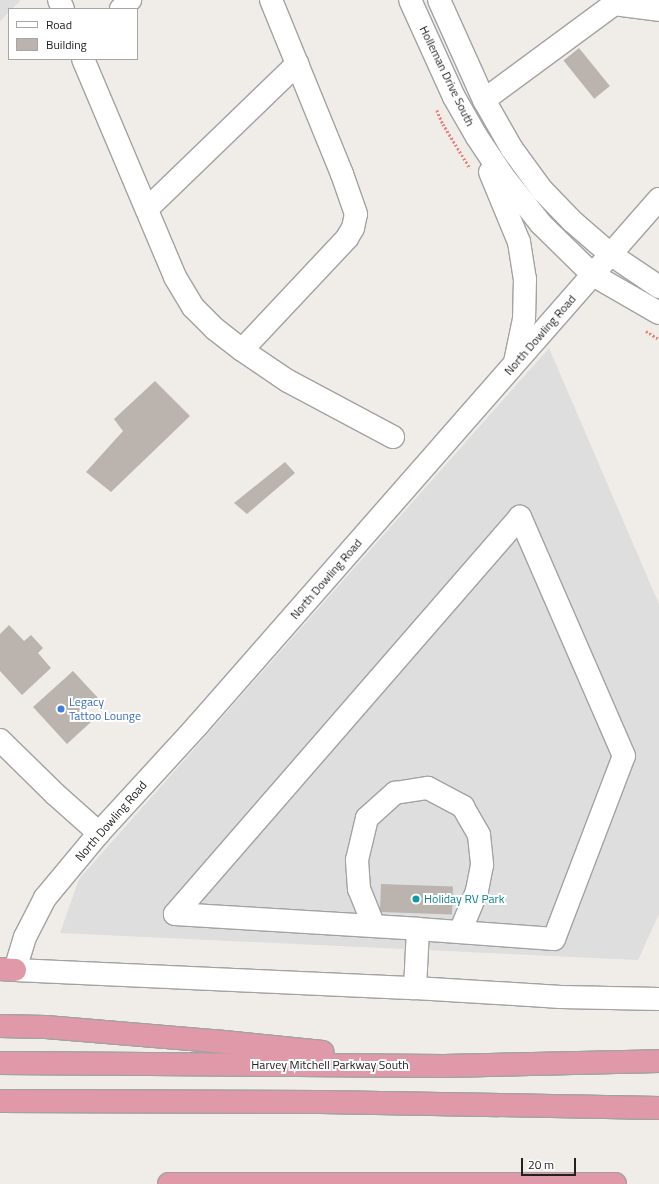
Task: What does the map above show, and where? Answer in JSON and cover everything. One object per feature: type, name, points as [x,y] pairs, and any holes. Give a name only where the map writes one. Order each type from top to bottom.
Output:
[{"type":"highway","points":[[0,1026],[46,1027],[214,1041],[444,1066]]},
{"type":"highway","name":"Harvey Mitchell Parkway South","points":[[0,1063],[444,1066],[659,1061]]},
{"type":"highway","points":[[0,1101],[321,1102],[659,1108]]},
{"type":"highway","points":[[169,1184],[615,1184]]},
{"type":"street","points":[[122,8],[130,0]]},
{"type":"street","points":[[242,350],[347,238],[353,228],[356,214],[271,0]]},
{"type":"street","name":"Holleman Drive South","points":[[410,0],[454,97],[477,137],[503,176],[541,224],[593,275],[659,313]]},
{"type":"street","name":"Holleman Drive South","points":[[439,0],[484,100],[512,149],[542,190],[572,221],[610,254],[659,286]]},
{"type":"street","points":[[484,100],[614,2],[659,10]]},
{"type":"street","points":[[83,60],[175,277],[193,307],[215,329],[242,350],[288,381],[393,437]]},
{"type":"street","points":[[147,209],[297,64]]},
{"type":"street","points":[[477,137],[519,242],[525,278],[524,319],[515,364]]},
{"type":"street","name":"North Dowling Road","points":[[8,970],[45,898],[99,833],[202,721],[659,199]]},
{"type":"street","points":[[520,517],[624,756],[554,940],[374,926],[175,914],[520,517]]},
{"type":"street","points":[[0,740],[55,794],[99,833]]},
{"type":"street","points":[[374,926],[359,889],[356,860],[367,818],[395,793],[428,788],[463,807],[479,835],[482,865],[477,891],[460,932]]},
{"type":"street","points":[[415,988],[418,929]]},
{"type":"street","points":[[8,970],[415,988],[561,997],[659,999]]},
{"type":"shaded area","points":[[0,0],[21,0],[13,8],[8,8],[8,13],[0,21]]},
{"type":"shaded area","points":[[549,348],[659,604],[659,914],[638,960],[60,933],[79,879]]},
{"type":"building","points":[[579,48],[610,86],[594,99],[563,61]]},
{"type":"building","points":[[155,381],[190,416],[111,492],[86,472],[123,431],[114,419]]},
{"type":"building","points":[[285,462],[295,473],[247,514],[234,503]]},
{"type":"building","points":[[9,625],[24,641],[31,635],[43,648],[38,653],[51,668],[22,695],[0,671],[0,634]]},
{"type":"building","name":"Legacy Tattoo Lounge","points":[[73,671],[98,698],[84,711],[92,721],[67,744],[33,707]]},
{"type":"building","name":"Holiday RV Park","points":[[381,884],[453,887],[452,914],[380,912]]},
{"type":"place","name":"Legacy Tattoo Lounge","points":[[61,709]]},
{"type":"place","name":"Holiday RV Park","points":[[416,899]]}]
